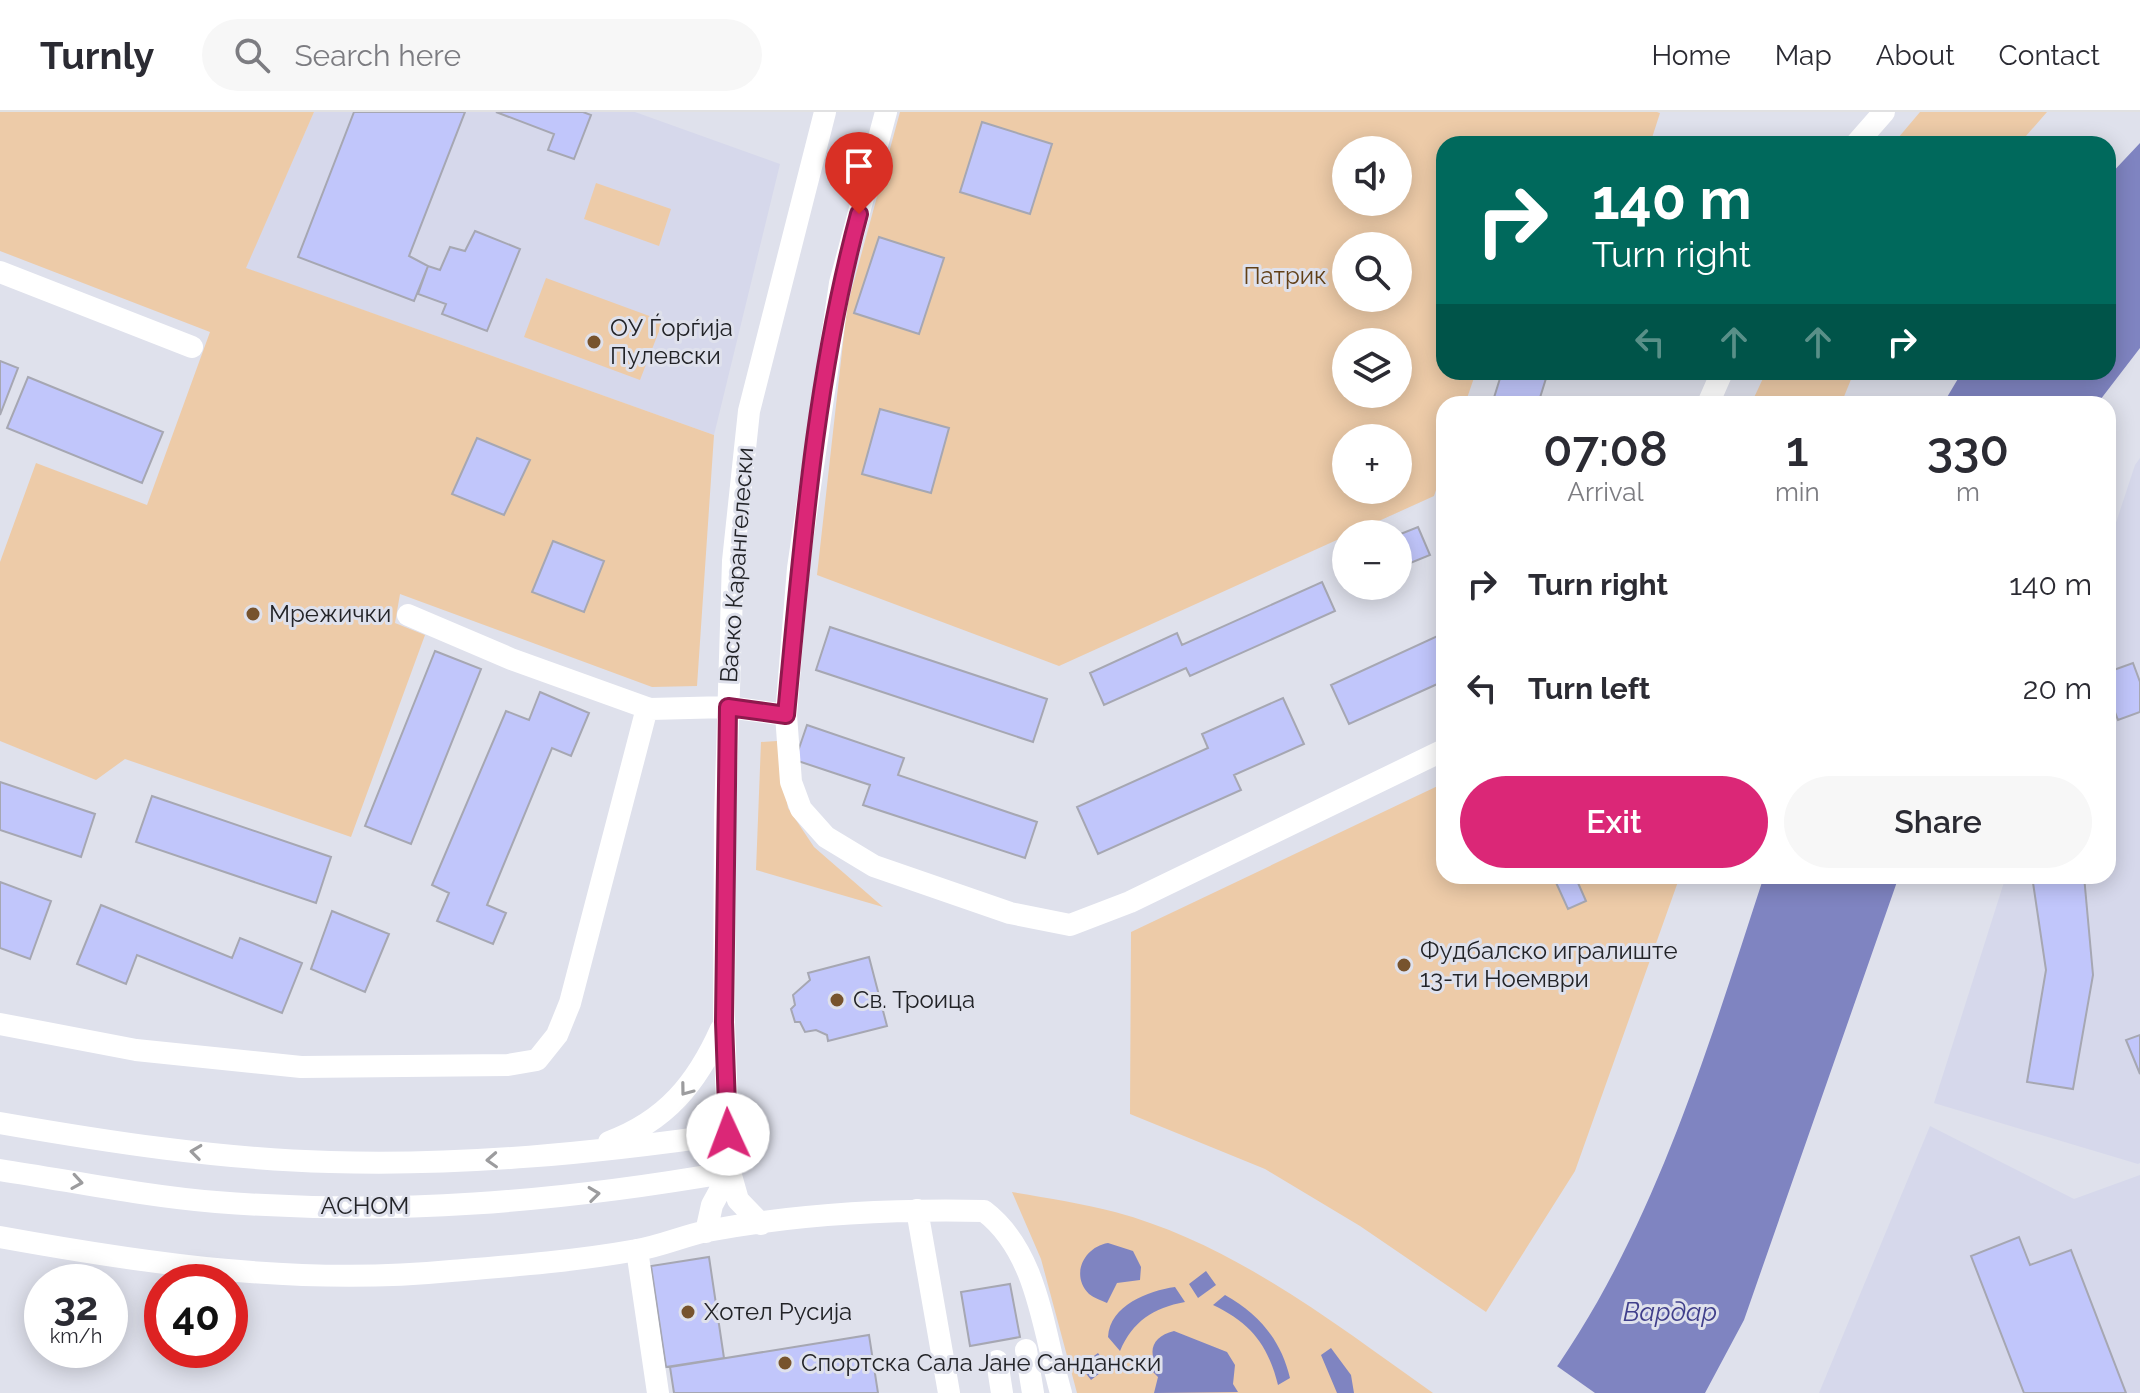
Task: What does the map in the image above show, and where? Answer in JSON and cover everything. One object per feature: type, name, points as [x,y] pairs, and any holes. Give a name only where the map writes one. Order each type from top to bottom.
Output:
[{"type":"street","name":"Васко Карангелески","points":[[730,1172],[724,1022],[733,561],[749,411],[825,112]]},
{"type":"street","points":[[886,112],[840,283],[798,568],[786,715],[791,782],[801,809],[826,837],[874,866],[1010,913],[1056,925],[1070,925],[1104,914],[1436,754]]},
{"type":"street","points":[[1863,136],[1884,112]]},
{"type":"street","points":[[0,272],[192,347]]},
{"type":"street","points":[[408,615],[511,659],[647,708],[728,707],[786,715]]},
{"type":"street","points":[[0,1024],[136,1050],[301,1067],[508,1065],[537,1060],[557,1035],[570,1003],[647,708]]},
{"type":"street","points":[[570,1154],[627,1135],[678,1101],[704,1064],[724,1022]]},
{"type":"street","name":"АСНОМ","points":[[0,1123],[188,1152],[329,1162],[450,1162],[570,1154],[728,1134]]},
{"type":"street","name":"АСНОМ","points":[[0,1170],[169,1197],[329,1207],[534,1201],[730,1172]]},
{"type":"street","points":[[730,1172],[738,1200],[761,1224]]},
{"type":"street","points":[[706,1232],[712,1205],[730,1172]]},
{"type":"street","points":[[917,1210],[949,1393]]},
{"type":"street","points":[[0,1237],[119,1257],[234,1271],[337,1276],[449,1271],[637,1250],[706,1232],[761,1224],[917,1210],[984,1211],[1009,1233],[1026,1262],[1061,1393]]},
{"type":"street","points":[[637,1250],[658,1393]]},
{"type":"street","points":[[1026,1350],[1033,1393]]},
{"type":"street","points":[[997,1361],[1002,1393]]},
{"type":"shaded area","name":"ОУ Ѓорѓија Пулевски","points":[[314,112],[635,112],[780,164],[714,435],[245,268]]},
{"type":"shaded area","points":[[2140,458],[2138,1164],[1934,1103],[2003,884],[2116,884],[2116,523]]},
{"type":"shaded area","points":[[1930,1126],[2074,1199],[2140,1175],[2140,1393],[1819,1393]]},
{"type":"green space","points":[[0,112],[314,112],[246,268],[714,435],[697,686],[652,687],[400,594],[395,623],[425,635],[351,837],[125,759],[96,780],[0,741],[0,562],[36,463],[147,505],[210,332],[0,251]]},
{"type":"green space","name":"Патрик","points":[[900,112],[1660,113],[1653,136],[1436,136],[1436,380],[1473,380],[1468,396],[1436,396],[1434,496],[1381,520],[1332,520],[1332,542],[1059,666],[817,575],[847,307]]},
{"type":"green space","points":[[1920,112],[2047,112],[2026,136],[1900,136]]},
{"type":"green space","points":[[596,183],[671,209],[659,246],[584,219]]},
{"type":"green space","points":[[546,278],[663,321],[640,380],[524,337]]},
{"type":"green space","points":[[1762,380],[1851,380],[1844,396],[1755,396]]},
{"type":"green space","points":[[777,741],[788,808],[814,847],[883,907],[756,870],[761,742]]},
{"type":"green space","points":[[1436,787],[1436,884],[1677,884],[1575,1171],[1486,1312],[1360,1226],[1265,1169],[1130,1114],[1131,932]]},
{"type":"green space","points":[[1012,1192],[1115,1212],[1201,1244],[1282,1288],[1433,1393],[1077,1393],[1041,1259]]},
{"type":"water","points":[[2140,143],[2140,348],[2116,379],[2116,168]]},
{"type":"water","points":[[1957,380],[2115,380],[2103,396],[1948,396]]},
{"type":"water","name":"Вардар","points":[[1761,884],[1896,884],[1744,1320],[1705,1393],[1538,1393],[1578,1335],[1644,1210],[1672,1144]]},
{"type":"water","points":[[1108,1243],[1133,1251],[1141,1267],[1140,1280],[1117,1283],[1107,1303],[1089,1294],[1083,1287],[1080,1271],[1092,1250]]},
{"type":"water","points":[[1206,1271],[1216,1285],[1198,1298],[1189,1284]]},
{"type":"water","points":[[1175,1287],[1185,1302],[1163,1308],[1145,1318],[1131,1332],[1120,1351],[1108,1337],[1116,1316],[1142,1296]]},
{"type":"water","points":[[1225,1295],[1267,1329],[1281,1352],[1290,1378],[1278,1385],[1269,1358],[1256,1337],[1238,1319],[1213,1305]]},
{"type":"water","points":[[1174,1331],[1227,1352],[1235,1365],[1233,1384],[1238,1392],[1154,1393],[1158,1377],[1153,1372],[1157,1367],[1154,1344]]},
{"type":"water","points":[[1331,1348],[1351,1375],[1354,1393],[1337,1393],[1321,1355]]},
{"type":"water","points":[[1098,1353],[1108,1367],[1091,1380],[1080,1366]]},
{"type":"pier","points":[[1554,1364],[1595,1393],[1534,1393]]},
{"type":"building","points":[[354,112],[465,112],[409,256],[428,266],[414,301],[298,257]]},
{"type":"building","points":[[496,112],[583,112],[591,115],[574,159],[548,150],[554,134]]},
{"type":"building","points":[[982,122],[1052,144],[1030,214],[960,192]]},
{"type":"building","points":[[475,231],[520,249],[487,331],[442,314],[446,304],[418,294],[428,266],[440,270],[450,247],[465,251]]},
{"type":"building","points":[[879,237],[944,258],[919,334],[854,313]]},
{"type":"building","points":[[0,361],[18,368],[0,415]]},
{"type":"building","points":[[28,377],[163,432],[142,483],[7,428]]},
{"type":"building","points":[[1500,380],[1546,380],[1540,396],[1494,396]]},
{"type":"building","points":[[880,409],[949,428],[931,493],[862,474]]},
{"type":"building","points":[[477,438],[530,460],[504,515],[452,494]]},
{"type":"building","points":[[1418,527],[1430,555],[1412,562],[1412,529]]},
{"type":"building","points":[[553,541],[604,561],[584,612],[532,592]]},
{"type":"building","points":[[1322,582],[1335,611],[1190,676],[1186,668],[1104,705],[1090,673],[1177,633],[1182,645]]},
{"type":"building","points":[[830,627],[1047,699],[1033,742],[816,670]]},
{"type":"building","points":[[1436,637],[1436,685],[1349,724],[1331,685]]},
{"type":"building","points":[[435,651],[481,669],[411,844],[365,826]]},
{"type":"building","points":[[2133,663],[2140,682],[2140,712],[2118,720],[2116,715],[2116,669]]},
{"type":"building","points":[[540,692],[589,713],[571,756],[552,748],[487,905],[506,913],[493,944],[437,921],[449,893],[432,885],[506,711],[529,720]]},
{"type":"building","points":[[1283,698],[1304,744],[1234,775],[1241,790],[1098,854],[1077,807],[1208,748],[1202,734]]},
{"type":"building","points":[[807,725],[904,758],[898,775],[1037,822],[1025,858],[863,805],[870,785],[795,760]]},
{"type":"building","points":[[0,782],[95,814],[81,857],[0,830]]},
{"type":"building","points":[[152,796],[331,857],[316,903],[136,842]]},
{"type":"building","points":[[0,882],[51,901],[30,959],[0,948]]},
{"type":"building","points":[[1557,884],[1579,884],[1586,901],[1568,909]]},
{"type":"building","points":[[2033,884],[2085,884],[2093,975],[2073,1089],[2027,1082],[2046,970]]},
{"type":"building","points":[[101,905],[232,958],[240,938],[302,963],[282,1013],[137,955],[126,984],[77,964]]},
{"type":"building","points":[[332,911],[389,934],[365,992],[311,969]]},
{"type":"building","name":"Св. Троица","points":[[869,957],[887,1026],[828,1041],[827,1035],[816,1030],[805,1032],[800,1022],[795,1022],[791,1009],[795,1005],[793,995],[810,980],[808,973]]},
{"type":"building","points":[[2140,1035],[2140,1074],[2126,1040]]},
{"type":"building","points":[[2019,1237],[2030,1265],[2071,1250],[2126,1393],[2024,1393],[1971,1256]]},
{"type":"building","name":"Хотел Русија","points":[[709,1257],[724,1358],[666,1367],[651,1266]]},
{"type":"building","points":[[1010,1284],[1020,1337],[970,1346],[961,1292]]},
{"type":"building","name":"Спортска Сала Јане Сандански","points":[[869,1335],[878,1393],[674,1393],[670,1367]]},
{"type":"place","name":"ОУ Ѓорѓија Пулевски","points":[[594,342]]},
{"type":"place","name":"Мрежички","points":[[253,614]]},
{"type":"place","name":"Фудбалско игралиште 13-ти Ноември","points":[[1404,965]]},
{"type":"place","name":"Св. Троица","points":[[837,1000]]},
{"type":"place","name":"Хотел Русија","points":[[688,1312]]},
{"type":"place","name":"Спортска Сала Јане Сандански","points":[[785,1363]]},
{"type":"route","points":[[728,1134],[724,1022],[728,707],[786,715],[798,568],[822,403],[840,283],[859,214]]}]
